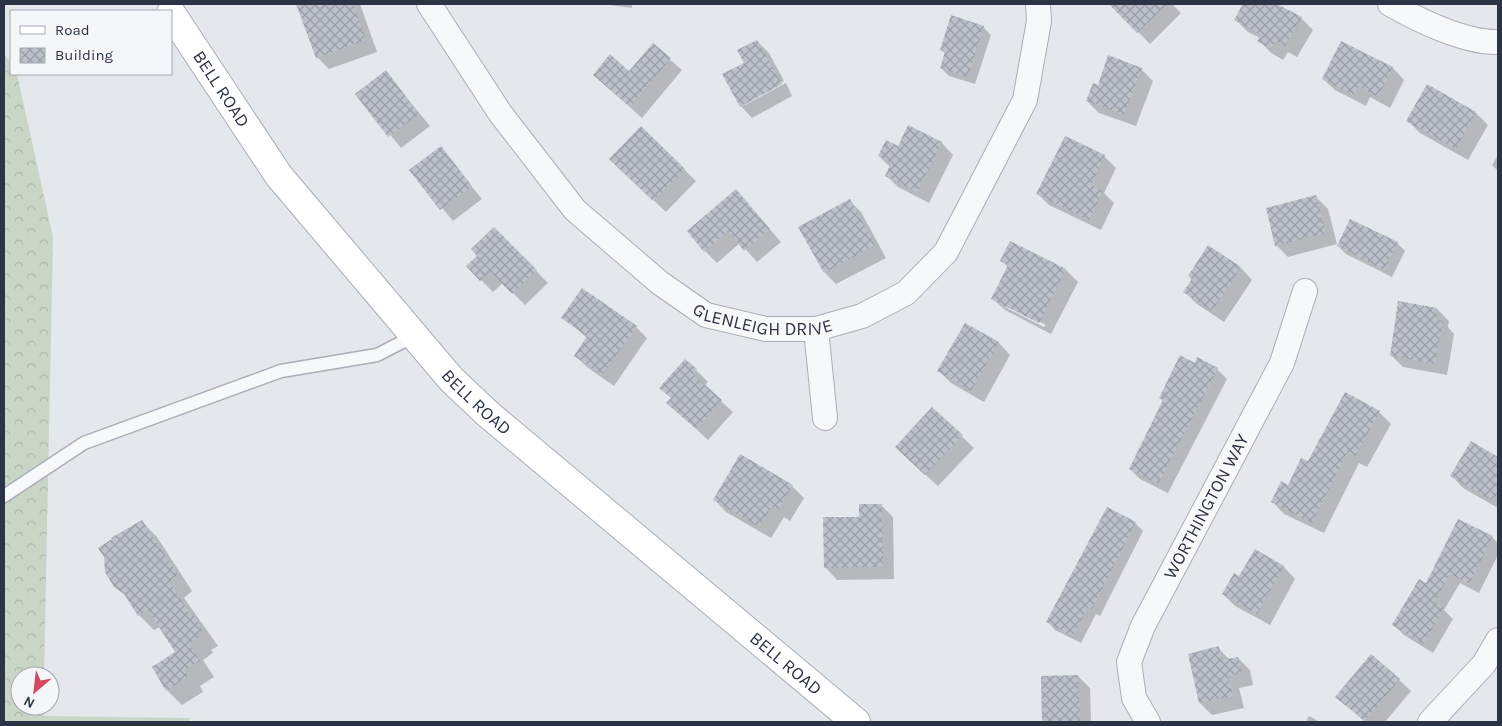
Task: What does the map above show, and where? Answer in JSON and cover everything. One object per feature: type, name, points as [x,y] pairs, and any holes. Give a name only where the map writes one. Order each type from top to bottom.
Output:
[{"type":"street","name":"GLENLEIGH DRIVE","points":[[429,4],[500,113],[575,210],[660,283],[706,315],[766,329],[816,329],[862,316],[906,293],[946,252],[1025,100],[1039,21],[1038,4]]},
{"type":"street","points":[[1390,4],[1423,22],[1486,42],[1498,42]]},
{"type":"street","name":"BELL ROAD","points":[[172,14],[279,176],[451,379],[488,414],[856,722]]},
{"type":"street","name":"WORTHINGTON WAY","points":[[1148,722],[1134,698],[1129,662],[1143,626],[1282,363],[1306,291]]},
{"type":"street","points":[[816,329],[825,418]]},
{"type":"street","points":[[1430,722],[1484,664],[1498,640]]},
{"type":"lane","points":[[4,496],[84,443],[281,371],[377,355],[414,336]]},
{"type":"green space","points":[[4,54],[10,62],[10,75],[17,75],[53,237],[44,666],[10,666],[10,716],[190,718],[189,722],[4,722]]},
{"type":"building","points":[[296,4],[353,4],[366,40],[316,58]]},
{"type":"building","points":[[1109,4],[1167,4],[1137,33]]},
{"type":"building","points":[[1243,4],[1277,4],[1302,17],[1285,46],[1276,41],[1271,49],[1257,41],[1261,35],[1234,20]]},
{"type":"building","points":[[951,15],[984,26],[968,77],[940,68],[945,52],[940,50]]},
{"type":"building","points":[[757,40],[782,84],[740,107],[722,74],[744,63],[737,50]]},
{"type":"building","points":[[1341,41],[1393,67],[1378,97],[1358,86],[1354,95],[1322,79]]},
{"type":"building","points":[[653,43],[671,58],[630,107],[593,75],[610,54],[629,71]]},
{"type":"building","points":[[1108,55],[1142,68],[1124,115],[1086,101],[1093,83],[1098,85]]},
{"type":"building","points":[[386,70],[419,114],[388,137],[355,94]]},
{"type":"building","points":[[1427,84],[1476,112],[1456,149],[1406,121]]},
{"type":"building","points":[[908,125],[942,142],[917,192],[885,176],[891,163],[878,156],[886,140],[898,146]]},
{"type":"building","points":[[641,126],[685,169],[653,201],[609,159]]},
{"type":"building","points":[[1065,136],[1105,155],[1091,185],[1103,191],[1089,220],[1036,194]]},
{"type":"building","points":[[441,146],[472,186],[440,210],[409,170]]},
{"type":"building","points":[[736,189],[770,229],[744,251],[728,231],[704,252],[687,231]]},
{"type":"building","points":[[1316,195],[1326,233],[1275,246],[1266,208]]},
{"type":"building","points":[[850,199],[875,245],[824,273],[798,227]]},
{"type":"building","points":[[1350,219],[1398,242],[1384,270],[1337,246]]},
{"type":"building","points":[[494,227],[537,270],[512,294],[490,271],[480,281],[466,266],[477,256],[471,249]]},
{"type":"building","points":[[1010,241],[1066,269],[1039,323],[991,299],[1008,265],[1000,261]]},
{"type":"building","points":[[1208,245],[1241,267],[1212,311],[1183,292],[1192,279],[1188,276]]},
{"type":"building","points":[[582,288],[637,326],[602,375],[574,356],[587,336],[561,318]]},
{"type":"building","points":[[1398,301],[1437,308],[1436,319],[1443,321],[1435,364],[1390,356]]},
{"type":"building","points":[[965,323],[999,342],[971,391],[937,371]]},
{"type":"building","points":[[1180,355],[1195,363],[1197,357],[1218,368],[1158,484],[1129,469],[1163,400],[1159,398]]},
{"type":"building","points":[[685,359],[697,369],[693,374],[722,400],[696,429],[666,403],[671,398],[659,388]]},
{"type":"building","points":[[1345,392],[1380,411],[1355,456],[1347,452],[1312,523],[1271,502],[1281,481],[1288,485],[1301,458],[1308,461]]},
{"type":"building","points":[[932,407],[963,435],[925,475],[895,447]]},
{"type":"building","points":[[1471,441],[1498,457],[1498,492],[1493,501],[1450,476]]},
{"type":"building","points":[[740,454],[793,485],[778,510],[772,506],[759,527],[713,500]]},
{"type":"building","points":[[859,504],[882,504],[883,567],[824,568],[823,517],[859,517]]},
{"type":"building","points":[[1107,507],[1136,522],[1092,609],[1088,607],[1073,636],[1046,622]]},
{"type":"building","points":[[1458,519],[1493,536],[1469,584],[1450,574],[1434,602],[1444,608],[1423,644],[1392,625],[1419,579],[1426,583]]},
{"type":"building","points":[[142,520],[178,575],[170,582],[191,616],[193,614],[203,630],[197,634],[199,637],[189,644],[200,661],[185,670],[189,676],[166,691],[152,667],[175,652],[148,610],[138,616],[124,594],[114,587],[105,572],[104,557],[98,548]]},
{"type":"building","points":[[1255,549],[1284,566],[1257,614],[1222,594],[1234,573],[1239,576]]},
{"type":"building","points":[[1219,646],[1222,660],[1238,657],[1242,673],[1228,676],[1233,696],[1199,703],[1188,654]]},
{"type":"building","points":[[1371,654],[1400,679],[1365,721],[1335,697]]},
{"type":"building","points":[[1078,675],[1080,722],[1042,722],[1041,676]]}]
